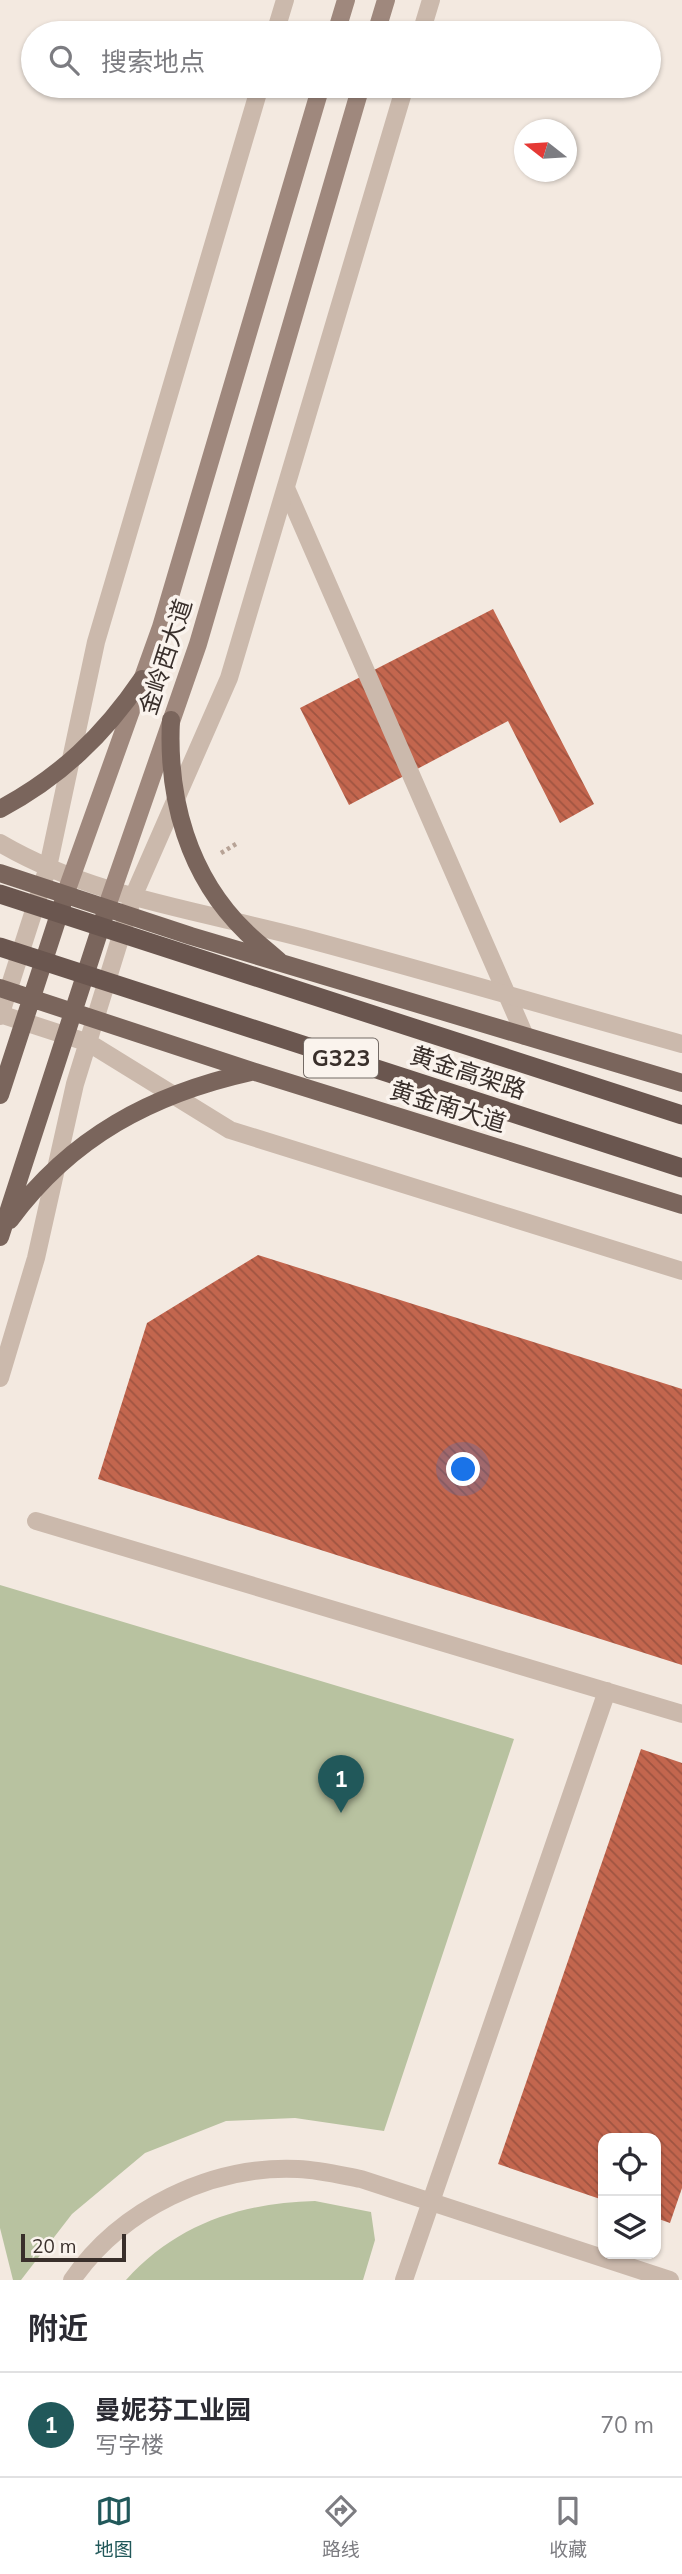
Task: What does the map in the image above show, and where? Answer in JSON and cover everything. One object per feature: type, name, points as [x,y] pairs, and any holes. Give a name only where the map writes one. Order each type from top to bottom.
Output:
[{"type":"highway","name":"黄金高架路","points":[[0,894],[682,1115]]},
{"type":"highway","name":"黄金高架路","points":[[0,947],[682,1168]]},
{"type":"main road","points":[[340,21],[346,0]]},
{"type":"main road","points":[[380,21],[386,0]]},
{"type":"main road","name":"金岭西大道","points":[[0,1095],[65,895],[161,627],[317,98]]},
{"type":"main road","name":"金岭西大道","points":[[1,1234],[75,1013],[106,909],[198,644],[357,98]]},
{"type":"main road","points":[[0,809],[27,795],[71,762],[118,713],[142,679]]},
{"type":"main road","points":[[171,720],[169,751],[176,800],[187,841],[198,867],[217,898],[237,923],[281,963]]},
{"type":"main road","points":[[0,873],[127,916],[682,1083]]},
{"type":"main road","name":"黄金南大道","points":[[4,989],[252,1072],[682,1205]]},
{"type":"main road","points":[[1,1234],[24,1202],[57,1168],[106,1128],[171,1094],[213,1080],[252,1072]]},
{"type":"street","points":[[279,21],[285,0]]},
{"type":"street","points":[[425,21],[431,0]]},
{"type":"street","points":[[256,98],[96,642],[48,867],[4,989],[0,1015],[89,1043],[230,1130],[682,1271]]},
{"type":"street","points":[[0,1378],[36,1258],[75,1084],[132,897],[229,678],[401,98]]},
{"type":"street","points":[[286,488],[525,1036]]},
{"type":"street","points":[[0,844],[48,867],[132,897],[302,938],[682,1044]]},
{"type":"street","points":[[36,1521],[682,1714]]},
{"type":"street","points":[[404,2280],[607,1691]]},
{"type":"street","points":[[72,2280],[104,2242],[134,2218],[166,2199],[200,2184],[232,2175],[275,2170],[330,2172],[362,2179],[670,2280]]},
{"type":"green space","points":[[0,1585],[514,1739],[384,2131],[295,2118],[226,2121],[145,2153],[72,2214],[21,2280],[13,2280],[0,2228]]},
{"type":"green space","points":[[315,2201],[371,2212],[375,2240],[363,2280],[126,2280],[167,2244],[212,2220],[261,2206]]},
{"type":"building","points":[[493,609],[594,804],[560,823],[508,721],[349,805],[300,708]]},
{"type":"building","points":[[258,1255],[682,1389],[682,1665],[98,1479],[147,1323]]},
{"type":"building","points":[[641,1749],[682,1763],[682,2188],[670,2223],[661,2220],[661,2133],[598,2133],[598,2198],[498,2164]]},
{"type":"place","name":"曼妮芬工业园","points":[[341,1813]]}]
